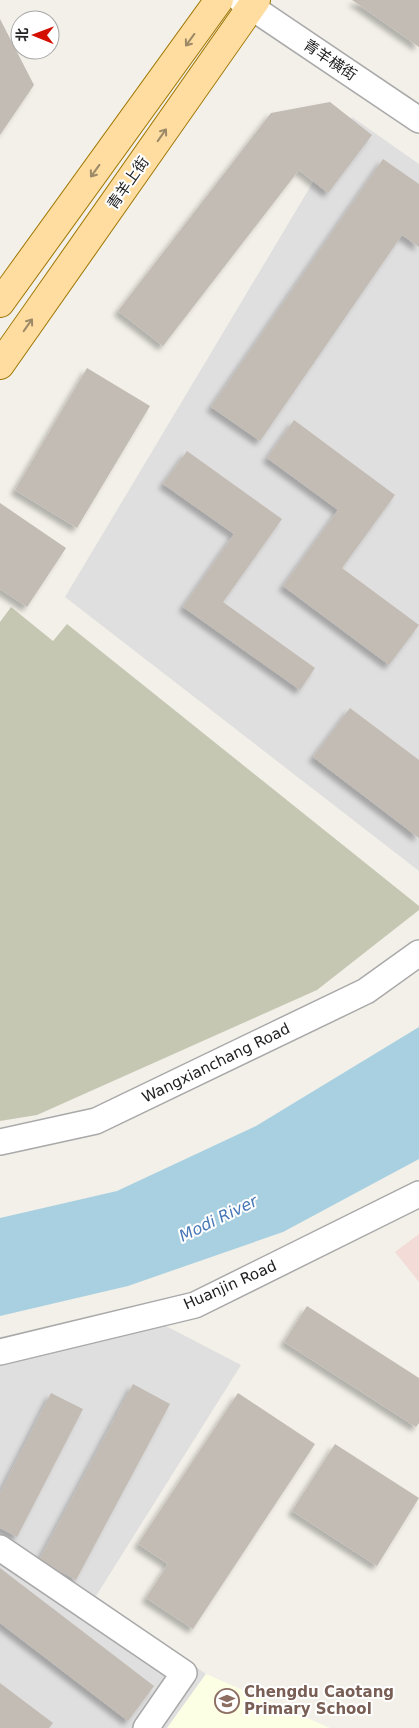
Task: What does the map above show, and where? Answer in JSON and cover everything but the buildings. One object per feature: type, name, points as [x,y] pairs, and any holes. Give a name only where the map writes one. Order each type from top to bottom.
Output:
[{"type":"main road","points":[[0,303],[219,0]]},
{"type":"main road","name":"青羊上街","points":[[0,365],[250,2]]},
{"type":"street","name":"青羊横街","points":[[250,2],[419,120]]},
{"type":"street","name":"Wangxianchang Road","points":[[0,1142],[96,1121],[366,991],[419,953]]},
{"type":"street","name":"Huanjin Road","points":[[0,1352],[195,1305],[419,1194]]},
{"type":"street","points":[[0,1548],[184,1673],[146,1728]]},
{"type":"shaded area","points":[[352,117],[419,164],[419,871],[65,597]]},
{"type":"shaded area","points":[[11,607],[53,641],[67,624],[419,906],[419,910],[317,990],[37,1115],[0,1121],[0,622]]},
{"type":"shaded area","points":[[419,1234],[419,1282],[395,1252]]},
{"type":"shaded area","points":[[164,1325],[241,1365],[96,1596],[206,1674],[167,1728],[0,1728],[0,1364]]},
{"type":"shaded area","name":"Chengdu Caotang Primary School","points":[[206,1674],[330,1728],[167,1728]]},
{"type":"water","name":"Modi River","points":[[419,1027],[419,1159],[283,1232],[128,1286],[0,1316],[0,1218],[117,1191],[256,1126]]},
{"type":"place","name":"Chengdu Caotang Primary School","points":[[227,1701]]}]
